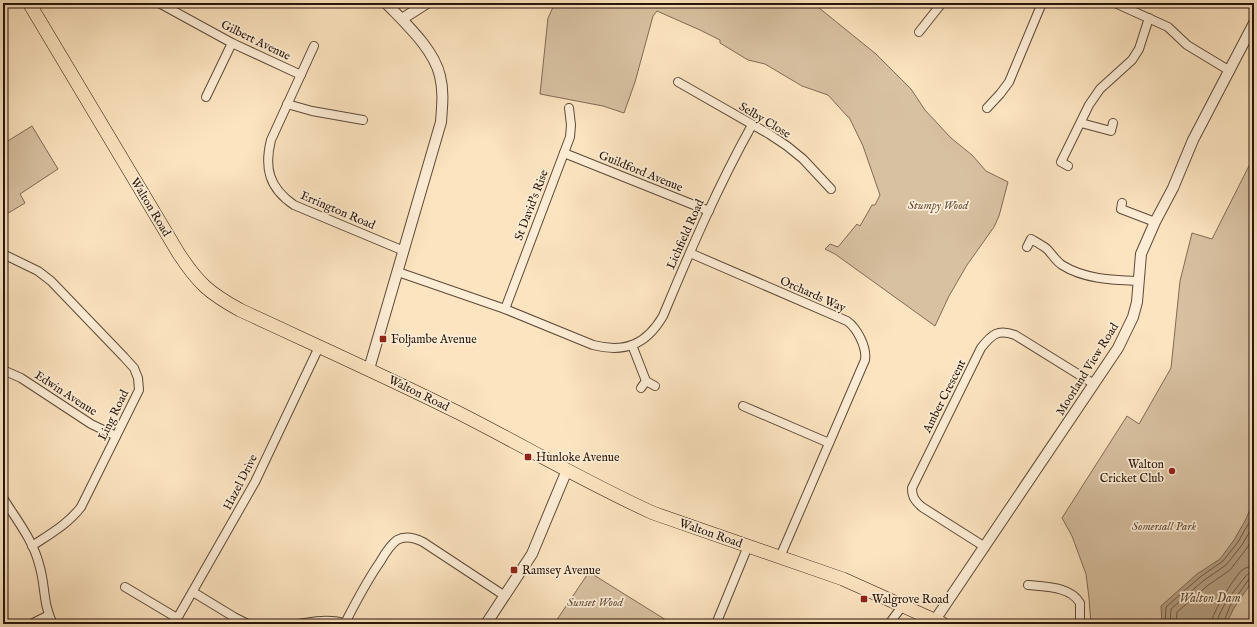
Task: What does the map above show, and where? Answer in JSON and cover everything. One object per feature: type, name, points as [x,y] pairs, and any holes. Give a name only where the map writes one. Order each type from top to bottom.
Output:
[{"type":"main road","name":"Walton Road","points":[[29,3],[179,254],[200,282],[220,299],[319,347],[369,368],[653,513],[843,579],[939,622]]},
{"type":"street","name":"Gilbert Avenue","points":[[159,3],[232,43],[300,75]]},
{"type":"street","points":[[369,368],[441,122],[443,100],[440,76],[436,63],[428,50],[402,19],[386,3]]},
{"type":"street","points":[[402,19],[427,3]]},
{"type":"street","points":[[919,32],[942,3]]},
{"type":"street","points":[[987,108],[1009,82],[1042,3]]},
{"type":"street","points":[[1115,3],[1168,27],[1187,45],[1230,71]]},
{"type":"street","points":[[1068,166],[1061,162],[1090,105],[1100,89],[1132,60],[1139,50],[1149,18]]},
{"type":"street","name":"Moorland View Road","points":[[939,622],[985,547],[1118,348],[1126,333],[1133,317],[1137,302],[1141,254],[1155,222],[1173,188],[1193,140],[1254,23]]},
{"type":"street","points":[[206,96],[232,43]]},
{"type":"street","name":"Errington Road","points":[[314,46],[276,126],[267,154],[269,175],[278,191],[288,201],[300,208],[404,251]]},
{"type":"street","name":"Selby Close","points":[[678,82],[769,134],[787,146],[803,159],[831,189]]},
{"type":"street","points":[[287,104],[312,111],[363,120]]},
{"type":"street","name":"St David's Rise","points":[[505,309],[570,137],[571,125],[569,108]]},
{"type":"street","points":[[1081,123],[1111,131],[1113,123]]},
{"type":"street","name":"Lichfield Road","points":[[398,272],[505,309],[593,345],[608,348],[620,348],[632,345],[642,340],[657,326],[663,316],[734,157],[752,125]]},
{"type":"street","name":"Guildford Avenue","points":[[564,153],[709,211]]},
{"type":"street","points":[[1122,203],[1121,209],[1155,222]]},
{"type":"street","points":[[1027,247],[1030,240],[1038,243],[1061,264],[1073,271],[1086,275],[1113,280],[1138,281]]},
{"type":"street","name":"Orchards Way","points":[[690,253],[847,321],[856,330],[865,349],[865,360],[780,557]]},
{"type":"street","name":"Ling Road","points":[[3,254],[38,271],[51,281],[134,368],[138,378],[138,390],[78,512],[64,525],[32,546]]},
{"type":"street","name":"Amber Crescent","points":[[985,547],[922,507],[912,494],[912,488],[981,348],[993,335],[1002,332],[1015,335],[1094,384]]},
{"type":"street","points":[[632,345],[643,385],[655,386]]},
{"type":"street","name":"Hazel Drive","points":[[176,621],[255,482],[319,347]]},
{"type":"street","name":"Edwin Avenue","points":[[3,370],[21,378],[91,424],[116,436]]},
{"type":"street","points":[[743,406],[829,444]]},
{"type":"street","points":[[486,624],[532,554],[567,470]]},
{"type":"street","points":[[3,498],[32,546],[39,563],[43,582],[44,599],[53,624]]},
{"type":"street","points":[[297,624],[336,621],[346,624],[365,584],[383,557],[397,540],[404,538],[415,538],[423,542],[505,596]]},
{"type":"street","points":[[716,624],[748,546]]},
{"type":"street","points":[[1028,585],[1058,584],[1078,599],[1081,607],[1080,624]]},
{"type":"street","points":[[126,587],[176,621]]},
{"type":"street","points":[[193,592],[248,624]]},
{"type":"street","points":[[889,624],[903,605]]},
{"type":"street","points":[[31,624],[49,615]]},
{"type":"green space","name":"Stumpy Wood","points":[[555,3],[813,3],[876,54],[911,89],[925,110],[951,138],[972,155],[986,171],[1008,182],[999,216],[994,227],[967,265],[949,296],[935,326],[835,254],[825,249],[830,244],[838,247],[857,224],[860,226],[872,205],[875,205],[880,195],[863,146],[849,117],[828,95],[802,86],[765,64],[748,60],[720,43],[720,40],[657,11],[653,16],[635,82],[624,113],[603,106],[540,94],[548,18]]},
{"type":"green space","points":[[32,126],[58,169],[20,194],[25,203],[5,215],[3,214],[3,144]]},
{"type":"green space","name":"Somersall Park","points":[[1254,156],[1254,624],[1091,624],[1086,574],[1072,536],[1062,518],[1127,416],[1139,424],[1171,368],[1180,281],[1192,233],[1212,239]]},
{"type":"green space","name":"Sunset Wood","points":[[589,572],[666,620],[664,624],[554,624]]},
{"type":"water","name":"Walton Dam","points":[[1254,499],[1254,579],[1234,608],[1226,624],[1162,624],[1161,606],[1197,574],[1220,559],[1234,540],[1246,519]]},
{"type":"place","name":"Foljambe Avenue","points":[[383,339]]},
{"type":"place","name":"Hunloke Avenue","points":[[528,457]]},
{"type":"place","name":"Walton Cricket Club","points":[[1172,471]]},
{"type":"place","name":"Ramsey Avenue","points":[[514,570]]},
{"type":"place","name":"Walgrove Road","points":[[864,599]]}]
